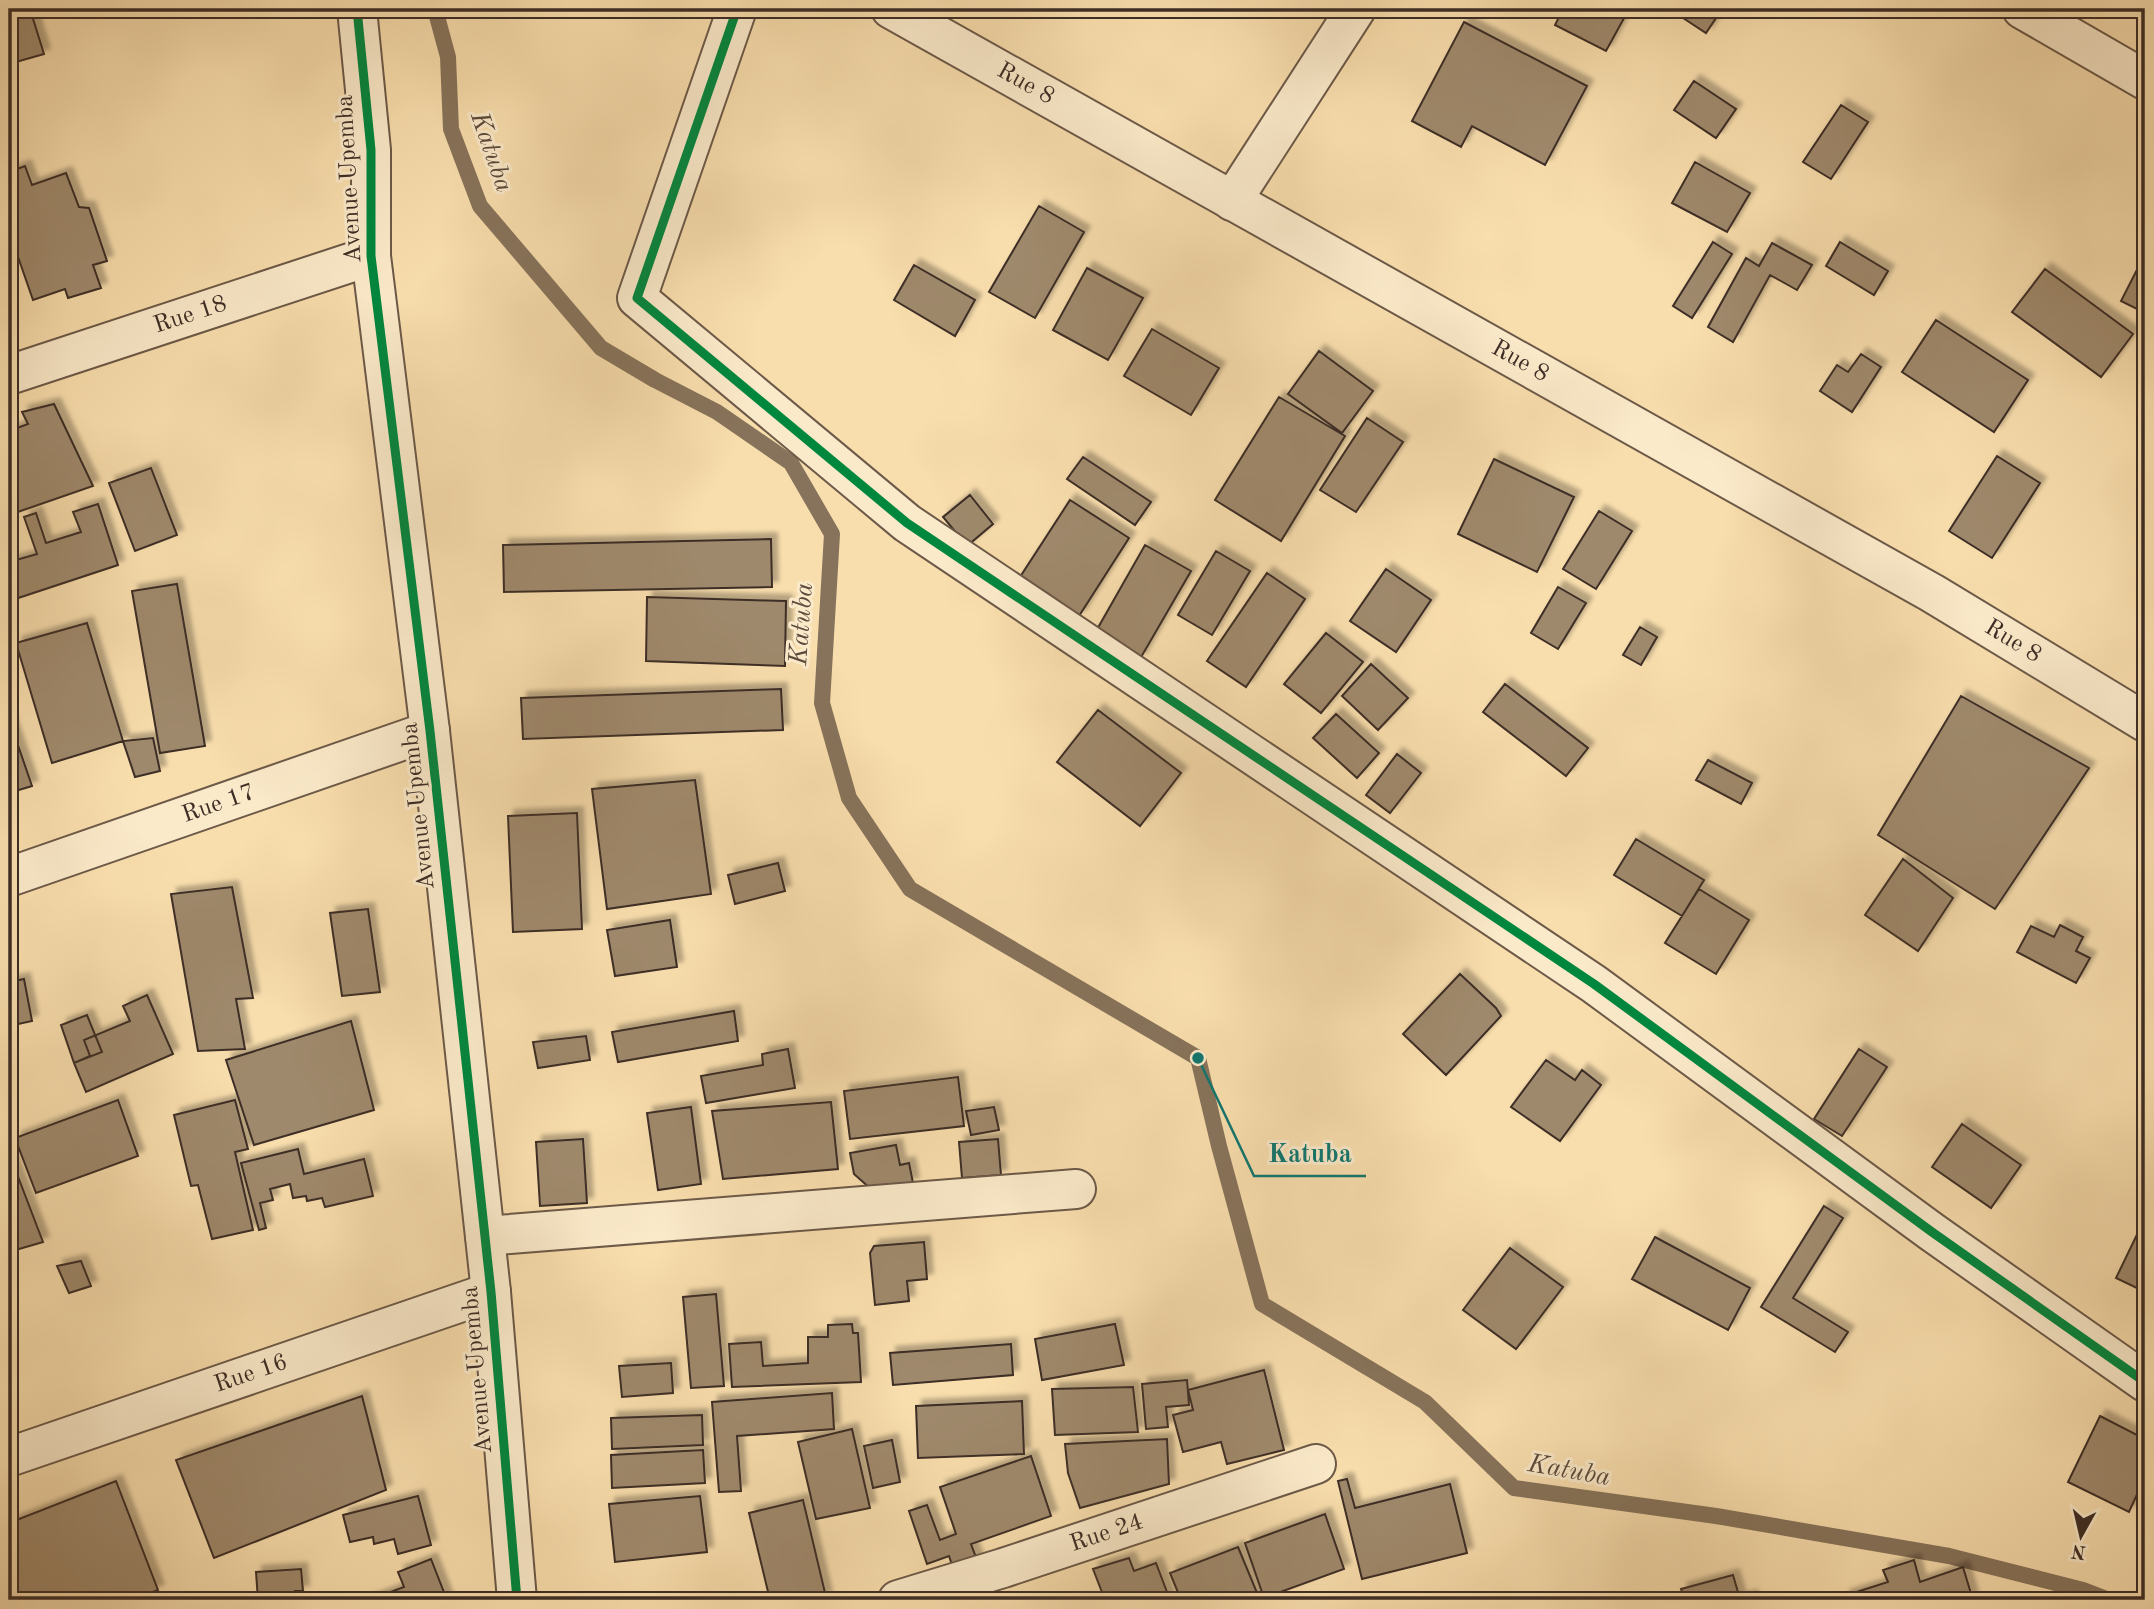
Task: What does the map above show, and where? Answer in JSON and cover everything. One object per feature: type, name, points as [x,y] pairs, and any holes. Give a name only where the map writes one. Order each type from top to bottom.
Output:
[{"type":"street","name":"Avenue Upemba","points":[[357,9],[371,150],[371,256],[430,731],[485,1236],[517,1600]]},
{"type":"street","points":[[737,9],[637,298],[907,523],[1594,984],[1932,1232],[2145,1382]]},
{"type":"street","name":"Rue 8","points":[[891,9],[1932,593],[2145,722]]},
{"type":"street","points":[[1232,201],[1356,9]]},
{"type":"street","points":[[2022,9],[2145,79]]},
{"type":"street","name":"Rue 18","points":[[9,375],[371,256]]},
{"type":"street","name":"Rue 17","points":[[9,877],[430,731]]},
{"type":"street","points":[[485,1236],[1076,1189]]},
{"type":"street","name":"Rue 16","points":[[9,1457],[491,1292]]},
{"type":"street","name":"Rue 24","points":[[898,1600],[1316,1464]]},
{"type":"building","points":[[9,9],[30,9],[44,54],[9,64]]},
{"type":"building","points":[[1530,9],[1549,9],[1544,17]]},
{"type":"building","points":[[1563,9],[1584,9],[1595,15],[1599,9],[1629,9],[1606,51],[1555,25]]},
{"type":"building","points":[[1684,9],[1722,9],[1706,33],[1680,16]]},
{"type":"building","points":[[1464,22],[1587,86],[1545,165],[1472,126],[1461,147],[1412,121]]},
{"type":"building","points":[[1694,81],[1736,109],[1716,138],[1674,110]]},
{"type":"building","points":[[1841,105],[1868,122],[1831,179],[1803,162]]},
{"type":"building","points":[[1695,162],[1750,193],[1727,232],[1672,203]]},
{"type":"building","points":[[25,166],[32,185],[66,173],[79,207],[89,208],[107,261],[93,265],[101,288],[68,298],[65,289],[33,300],[9,231],[9,172]]},
{"type":"building","points":[[1039,206],[1084,232],[1035,318],[989,292]]},
{"type":"building","points":[[1713,242],[1732,254],[1692,318],[1673,306]]},
{"type":"building","points":[[1840,242],[1888,271],[1874,295],[1826,266]]},
{"type":"building","points":[[1772,243],[1812,265],[1797,290],[1770,275],[1733,342],[1708,327],[1746,258],[1759,266]]},
{"type":"building","points":[[2145,257],[2145,313],[2121,301]]},
{"type":"building","points":[[914,265],[975,300],[955,336],[894,300]]},
{"type":"building","points":[[1087,268],[1143,298],[1108,360],[1053,330]]},
{"type":"building","points":[[2045,269],[2133,334],[2101,377],[2012,312]]},
{"type":"building","points":[[1936,320],[2028,380],[1994,432],[1902,372]]},
{"type":"building","points":[[1152,329],[1219,368],[1191,415],[1124,376]]},
{"type":"building","points":[[1319,351],[1373,391],[1342,433],[1288,394]]},
{"type":"building","points":[[1861,354],[1881,367],[1852,412],[1820,391],[1837,365],[1848,372]]},
{"type":"building","points":[[1279,397],[1345,436],[1281,541],[1215,500]]},
{"type":"building","points":[[54,404],[93,486],[9,515],[9,431],[28,424],[22,412]]},
{"type":"building","points":[[1367,418],[1403,442],[1356,512],[1320,490]]},
{"type":"building","points":[[1997,456],[2040,483],[1992,558],[1949,531]]},
{"type":"building","points":[[1083,457],[1151,502],[1135,525],[1067,479]]},
{"type":"building","points":[[1494,459],[1574,497],[1537,572],[1458,534]]},
{"type":"building","points":[[151,468],[177,535],[135,551],[109,483]]},
{"type":"building","points":[[970,495],[993,524],[967,546],[943,517]]},
{"type":"building","points":[[1070,500],[1129,538],[1079,616],[1020,577]]},
{"type":"building","points":[[98,504],[118,565],[9,601],[9,562],[37,554],[24,517],[36,513],[46,543],[81,532],[73,512]]},
{"type":"building","points":[[1599,511],[1632,531],[1596,589],[1563,569]]},
{"type":"building","points":[[771,539],[772,587],[504,592],[503,545]]},
{"type":"building","points":[[1145,545],[1191,571],[1140,659],[1095,633]]},
{"type":"building","points":[[1216,551],[1250,571],[1212,635],[1178,615]]},
{"type":"building","points":[[1386,569],[1431,600],[1396,652],[1350,621]]},
{"type":"building","points":[[1267,573],[1305,599],[1246,687],[1207,661]]},
{"type":"building","points":[[177,584],[205,746],[160,753],[132,591]]},
{"type":"building","points":[[1558,587],[1586,603],[1558,649],[1531,633]]},
{"type":"building","points":[[647,597],[786,601],[785,666],[646,661]]},
{"type":"building","points":[[87,623],[123,741],[52,763],[16,643]]},
{"type":"building","points":[[1640,627],[1657,637],[1641,665],[1623,655]]},
{"type":"building","points":[[1326,633],[1363,662],[1321,713],[1284,684]]},
{"type":"building","points":[[1371,664],[1408,698],[1378,730],[1342,696]]},
{"type":"building","points":[[1505,684],[1588,748],[1566,776],[1483,712]]},
{"type":"building","points":[[781,689],[783,730],[523,739],[521,698]]},
{"type":"building","points":[[1961,696],[2089,768],[1995,909],[1878,835]]},
{"type":"building","points":[[1098,710],[1181,773],[1140,826],[1057,762]]},
{"type":"building","points":[[1336,714],[1379,753],[1357,778],[1313,738]]},
{"type":"building","points":[[9,719],[32,786],[9,793]]},
{"type":"building","points":[[153,738],[160,771],[135,777],[123,741]]},
{"type":"building","points":[[1397,754],[1421,773],[1390,813],[1366,795]]},
{"type":"building","points":[[1708,760],[1752,783],[1741,804],[1696,780]]},
{"type":"building","points":[[695,780],[711,894],[607,909],[592,789]]},
{"type":"building","points":[[577,813],[582,929],[513,932],[508,816]]},
{"type":"building","points":[[1636,839],[1704,880],[1682,916],[1614,875]]},
{"type":"building","points":[[1903,859],[1953,898],[1918,951],[1865,915]]},
{"type":"building","points":[[778,863],[785,891],[735,904],[728,875]]},
{"type":"building","points":[[232,887],[253,998],[236,999],[245,1049],[198,1051],[171,894]]},
{"type":"building","points":[[1699,889],[1749,920],[1716,974],[1665,943]]},
{"type":"building","points":[[368,909],[380,992],[342,996],[330,913]]},
{"type":"building","points":[[670,920],[677,967],[615,976],[607,930]]},
{"type":"building","points":[[2060,925],[2083,937],[2076,951],[2090,958],[2076,983],[2017,952],[2031,926],[2054,937]]},
{"type":"building","points":[[1460,974],[1501,1016],[1446,1075],[1403,1034]]},
{"type":"building","points":[[24,979],[32,1021],[9,1026],[9,982]]},
{"type":"building","points":[[147,995],[173,1054],[86,1092],[74,1063],[90,1056],[84,1040],[130,1021],[123,1006]]},
{"type":"building","points":[[734,1011],[738,1041],[618,1062],[612,1032]]},
{"type":"building","points":[[87,1015],[102,1052],[74,1063],[61,1025]]},
{"type":"building","points":[[351,1021],[374,1110],[254,1145],[226,1060]]},
{"type":"building","points":[[586,1036],[590,1060],[538,1068],[533,1042]]},
{"type":"building","points":[[788,1049],[795,1088],[706,1103],[701,1076],[763,1065],[762,1054]]},
{"type":"building","points":[[1859,1049],[1887,1067],[1842,1136],[1814,1119]]},
{"type":"building","points":[[1546,1060],[1575,1080],[1582,1070],[1601,1085],[1560,1141],[1511,1107]]},
{"type":"building","points":[[958,1077],[964,1126],[850,1139],[844,1091]]},
{"type":"building","points":[[118,1100],[138,1156],[36,1193],[15,1138]]},
{"type":"building","points":[[235,1100],[248,1149],[235,1152],[253,1230],[212,1239],[198,1185],[191,1186],[174,1115]]},
{"type":"building","points":[[831,1102],[838,1169],[723,1179],[712,1111]]},
{"type":"building","points":[[691,1107],[701,1184],[658,1190],[647,1113]]},
{"type":"building","points":[[994,1107],[999,1130],[971,1135],[966,1111]]},
{"type":"building","points":[[1962,1124],[2021,1165],[1991,1208],[1932,1167]]},
{"type":"building","points":[[583,1139],[587,1203],[540,1206],[536,1142]]},
{"type":"building","points":[[998,1139],[1001,1175],[962,1178],[959,1142]]},
{"type":"building","points":[[896,1145],[900,1165],[909,1163],[913,1183],[872,1190],[854,1174],[850,1153]]},
{"type":"building","points":[[298,1149],[304,1174],[364,1159],[373,1196],[325,1207],[322,1198],[307,1201],[306,1196],[293,1198],[290,1184],[270,1189],[273,1200],[260,1203],[266,1228],[259,1230],[241,1163]]},
{"type":"building","points":[[9,1153],[43,1242],[9,1252]]},
{"type":"building","points":[[1824,1206],[1843,1218],[1793,1298],[1848,1332],[1835,1352],[1761,1307]]},
{"type":"building","points":[[2145,1218],[2145,1292],[2116,1278]]},
{"type":"building","points":[[1655,1237],[1750,1288],[1728,1330],[1632,1279]]},
{"type":"building","points":[[924,1242],[927,1279],[907,1281],[909,1301],[875,1305],[870,1253],[874,1246]]},
{"type":"building","points":[[1510,1248],[1563,1287],[1516,1349],[1463,1310]]},
{"type":"building","points":[[81,1261],[91,1286],[69,1293],[57,1266]]},
{"type":"building","points":[[716,1294],[724,1386],[691,1388],[683,1297]]},
{"type":"building","points":[[852,1324],[853,1333],[858,1333],[861,1382],[732,1387],[729,1344],[761,1342],[763,1366],[808,1363],[808,1337],[828,1337],[828,1325]]},
{"type":"building","points":[[1115,1324],[1124,1365],[1042,1380],[1035,1339]]},
{"type":"building","points":[[1011,1344],[1013,1375],[893,1385],[890,1353]]},
{"type":"building","points":[[671,1363],[673,1393],[622,1397],[619,1366]]},
{"type":"building","points":[[1264,1370],[1284,1450],[1227,1464],[1221,1442],[1183,1452],[1173,1415],[1193,1410],[1188,1390]]},
{"type":"building","points":[[1187,1380],[1189,1405],[1166,1407],[1168,1427],[1146,1429],[1142,1384]]},
{"type":"building","points":[[1133,1387],[1138,1432],[1055,1435],[1052,1389]]},
{"type":"building","points":[[832,1393],[834,1429],[737,1436],[741,1491],[719,1492],[712,1402]]},
{"type":"building","points":[[362,1396],[386,1490],[214,1558],[176,1460]]},
{"type":"building","points":[[1022,1401],[1024,1454],[918,1458],[916,1406]]},
{"type":"building","points":[[702,1415],[703,1445],[612,1449],[611,1418]]},
{"type":"building","points":[[2100,1416],[2145,1439],[2145,1477],[2129,1512],[2068,1482]]},
{"type":"building","points":[[852,1429],[870,1508],[816,1519],[798,1442]]},
{"type":"building","points":[[1167,1439],[1169,1484],[1080,1508],[1068,1473],[1065,1444]]},
{"type":"building","points":[[892,1440],[900,1482],[873,1488],[864,1446]]},
{"type":"building","points":[[703,1450],[705,1483],[612,1488],[611,1455]]},
{"type":"building","points":[[1031,1456],[1051,1516],[971,1544],[977,1560],[953,1568],[949,1556],[927,1564],[909,1511],[927,1505],[940,1540],[956,1534],[940,1487]]},
{"type":"building","points":[[1347,1479],[1355,1508],[1450,1484],[1467,1553],[1362,1579],[1338,1481]]},
{"type":"building","points":[[116,1481],[158,1590],[131,1600],[9,1600],[9,1523]]},
{"type":"building","points":[[418,1496],[431,1545],[398,1554],[394,1539],[374,1544],[373,1537],[350,1542],[343,1515]]},
{"type":"building","points":[[700,1496],[707,1552],[615,1562],[609,1504]]},
{"type":"building","points":[[803,1500],[826,1597],[812,1600],[770,1600],[749,1513]]},
{"type":"building","points":[[1325,1514],[1344,1569],[1264,1598],[1245,1543]]},
{"type":"building","points":[[1238,1547],[1260,1600],[1181,1600],[1170,1573]]},
{"type":"building","points":[[1129,1558],[1134,1571],[1156,1563],[1170,1600],[1105,1600],[1093,1569]]},
{"type":"building","points":[[431,1559],[447,1600],[369,1600],[404,1587],[398,1572]]},
{"type":"building","points":[[1914,1560],[1920,1582],[1963,1567],[1972,1597],[1961,1600],[1845,1600],[1844,1596],[1888,1582],[1883,1570]]},
{"type":"building","points":[[301,1569],[303,1591],[295,1591],[295,1600],[258,1600],[256,1572]]},
{"type":"building","points":[[1733,1575],[1740,1599],[1751,1596],[1753,1600],[1685,1600],[1681,1589]]},
{"type":"waterway","name":"Katuba","points":[[435,9],[448,57],[451,129],[480,206],[601,348],[717,412],[791,463],[832,534],[822,703],[849,798],[910,889],[1198,1058],[1262,1304],[1425,1402],[1514,1488],[1716,1516],[1949,1556],[2083,1590],[2109,1600]]},
{"type":"cycle path","points":[[357,9],[371,150],[371,256],[430,731],[491,1292],[517,1600]]},
{"type":"cycle path","points":[[737,9],[637,298],[907,523],[1594,984],[1932,1232],[2145,1382]]},
{"type":"place","name":"Katuba","points":[[1198,1058]]}]
